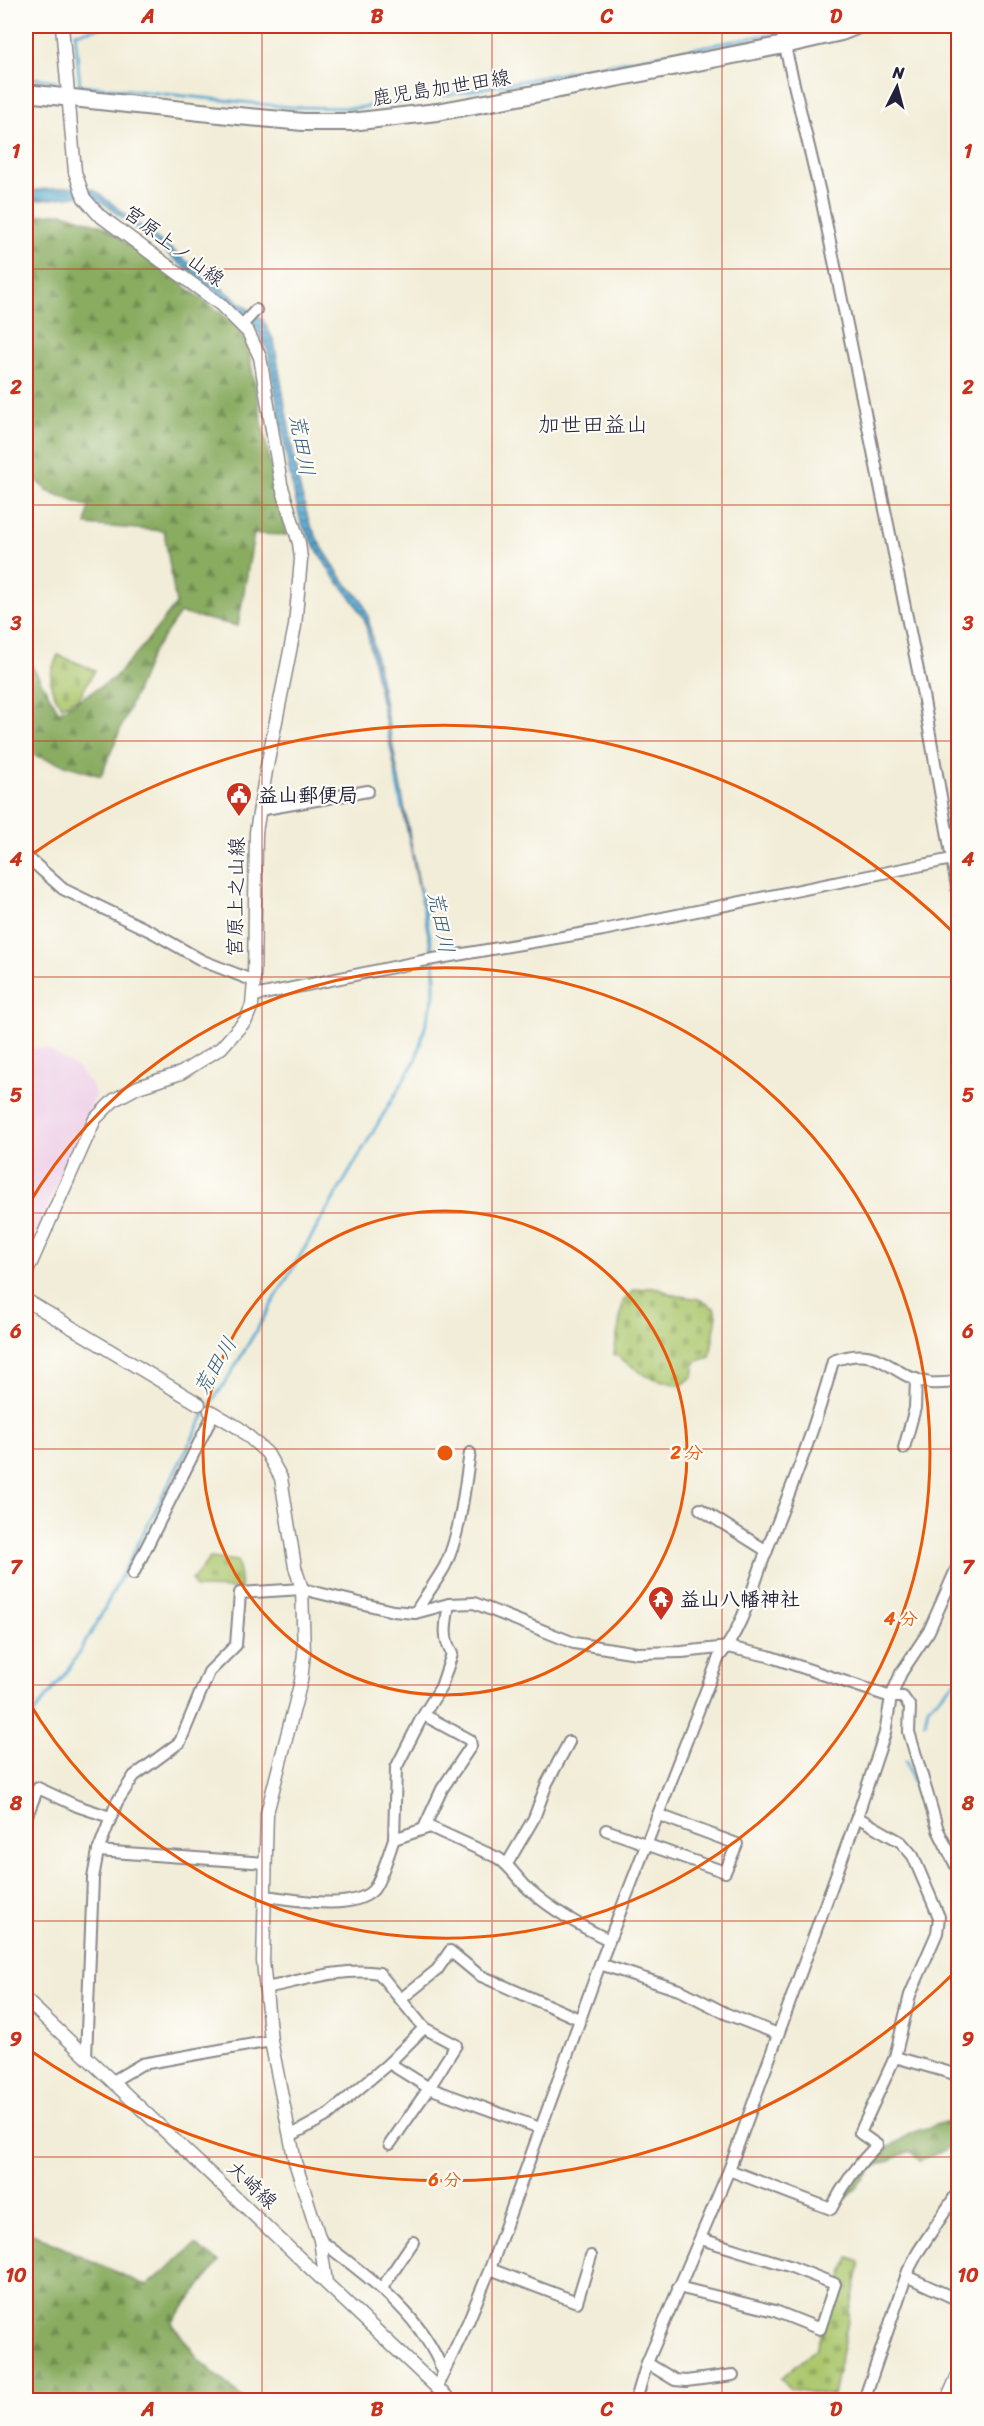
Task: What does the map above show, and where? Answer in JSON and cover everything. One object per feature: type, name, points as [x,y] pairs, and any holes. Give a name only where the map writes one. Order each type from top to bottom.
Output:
[{"type":"main road","name":"鹿児島加世田線","points":[[26,93],[292,121],[351,123],[437,112],[784,45],[841,32],[856,26]]},
{"type":"street","points":[[62,26],[69,98]]},
{"type":"street","points":[[780,26],[820,193],[955,859],[958,893]]},
{"type":"street","name":"宮原上ノ山線","points":[[69,98],[75,172],[84,198],[99,215],[221,305],[242,325]]},
{"type":"street","points":[[242,325],[256,310]]},
{"type":"street","name":"宮原上之山線","points":[[26,1274],[94,1119],[114,1100],[138,1087],[181,1074],[221,1048],[246,1020],[254,996],[254,878],[259,810],[295,626],[301,559],[280,484],[260,357],[254,342],[242,325]]},
{"type":"street","points":[[259,810],[368,791]]},
{"type":"street","points":[[26,856],[63,889],[203,961],[254,981]]},
{"type":"street","points":[[254,996],[443,957],[603,930],[955,859]]},
{"type":"street","points":[[26,1300],[239,1428],[267,1453],[281,1478],[295,1568],[302,1589],[304,1653],[301,1682],[270,1797],[266,1825],[265,1988],[271,2042],[290,2136],[320,2240],[326,2282]]},
{"type":"street","points":[[436,2388],[468,2322],[490,2269],[609,1940],[720,1657],[728,1647],[814,1430],[833,1362],[858,1354],[872,1356],[916,1379],[930,1383],[958,1381]]},
{"type":"street","points":[[904,1448],[915,1408],[916,1379]]},
{"type":"street","points":[[133,1574],[212,1412]]},
{"type":"street","points":[[414,1613],[444,1567],[451,1550],[470,1453]]},
{"type":"street","points":[[700,1509],[767,1551]]},
{"type":"street","points":[[636,2400],[647,2362],[729,2170],[857,1817],[885,1734],[891,1697],[901,1673],[929,1631],[958,1565]]},
{"type":"street","points":[[86,2057],[93,1878],[98,1851],[117,1802],[134,1776],[180,1742],[209,1672],[236,1645],[240,1593],[302,1589],[393,1611],[414,1613],[449,1604],[474,1603],[574,1643],[637,1653],[728,1647],[768,1656],[891,1697],[903,1697],[910,1707],[909,1732],[938,1830],[958,1870]]},
{"type":"street","points":[[265,1896],[344,1903],[357,1900],[374,1889],[394,1839],[396,1768],[441,1687],[452,1654],[444,1633],[449,1604]]},
{"type":"street","points":[[424,1714],[470,1740],[471,1746],[442,1788],[424,1828]]},
{"type":"street","points":[[507,1864],[534,1818],[547,1784],[569,1742]]},
{"type":"street","points":[[26,1818],[38,1788],[110,1817]]},
{"type":"street","points":[[606,1830],[725,1872],[737,1844],[659,1815]]},
{"type":"street","points":[[729,2170],[831,2209],[854,2171],[877,2145],[860,2133],[895,2057],[910,1995],[937,1933],[939,1917],[913,1856],[900,1842],[857,1817]]},
{"type":"street","points":[[394,1839],[424,1828],[434,1827],[507,1864],[530,1891],[561,1914],[609,1940]]},
{"type":"street","points":[[98,1851],[266,1863]]},
{"type":"street","points":[[401,1999],[437,1970],[450,1951],[479,1975],[579,2019]]},
{"type":"street","points":[[600,1964],[682,1991],[727,2014],[778,2034]]},
{"type":"street","points":[[265,1988],[324,1975],[369,1971],[379,1973],[424,2028],[456,2045],[390,2144]]},
{"type":"street","name":"大崎線","points":[[26,2000],[450,2400]]},
{"type":"street","points":[[290,2136],[328,2115],[389,2063],[424,2028]]},
{"type":"street","points":[[113,2081],[142,2064],[271,2042]]},
{"type":"street","points":[[895,2057],[958,2075]]},
{"type":"street","points":[[389,2063],[429,2088],[540,2128]]},
{"type":"street","points":[[864,2400],[906,2276],[918,2252],[958,2192]]},
{"type":"street","points":[[678,2287],[775,2311],[820,2329],[835,2284],[789,2266],[701,2239]]},
{"type":"street","points":[[320,2240],[382,2288],[417,2324],[434,2348],[443,2371]]},
{"type":"street","points":[[382,2288],[413,2242]]},
{"type":"street","points":[[490,2269],[577,2302],[591,2256]]},
{"type":"street","points":[[906,2276],[958,2300]]},
{"type":"street","points":[[647,2362],[675,2380],[686,2381],[733,2375]]},
{"type":"street","points":[[947,2400],[958,2375]]},
{"type":"shaded area","points":[[26,1049],[50,1050],[76,1067],[91,1084],[96,1095],[26,1256]]},
{"type":"green space","points":[[63,213],[103,226],[240,327],[246,338],[271,469],[287,535],[254,534],[238,626],[180,613],[152,653],[101,776],[26,753],[26,656],[59,712],[113,679],[176,604],[164,531],[86,525],[89,507],[47,491],[26,468],[26,216]]},
{"type":"green space","points":[[58,655],[95,670],[79,698],[62,706],[57,700],[51,682],[52,669]]},
{"type":"green space","points":[[654,1287],[674,1295],[699,1299],[714,1308],[717,1315],[710,1357],[695,1362],[693,1376],[681,1386],[646,1376],[614,1354],[623,1301],[634,1290]]},
{"type":"green space","points":[[210,1558],[238,1561],[241,1589],[196,1588],[192,1580]]},
{"type":"green space","points":[[958,2118],[958,2144],[920,2161],[910,2151],[873,2167],[847,2198],[842,2195],[865,2163],[911,2133]]},
{"type":"green space","points":[[26,2231],[147,2286],[195,2245],[219,2262],[172,2323],[199,2360],[245,2400],[26,2400]]},
{"type":"green space","points":[[849,2258],[860,2262],[833,2396],[791,2389],[781,2378],[816,2348]]},
{"type":"water","points":[[68,187],[93,189],[263,320],[274,341],[298,481],[309,522],[343,580],[362,600],[368,616],[437,979],[365,621],[355,603],[331,573],[301,523],[289,471],[268,351],[254,324],[242,313],[92,194],[26,202],[26,191]]},
{"type":"waterway","points":[[110,26],[75,33],[80,85],[290,107],[356,108],[424,99]]},
{"type":"waterway","points":[[794,29],[808,26]]},
{"type":"waterway","points":[[442,96],[775,33]]},
{"type":"waterway","points":[[26,77],[56,81]]},
{"type":"waterway","name":"荒田川","points":[[88,196],[101,201]]},
{"type":"waterway","name":"荒田川","points":[[396,777],[402,809]]},
{"type":"waterway","name":"荒田川","points":[[420,889],[434,955]]},
{"type":"waterway","name":"荒田川","points":[[209,1406],[227,1380],[416,1059],[434,995],[434,962]]},
{"type":"waterway","name":"荒田川","points":[[26,1723],[69,1669],[97,1623],[206,1412]]},
{"type":"waterway","points":[[925,1723],[928,1707],[958,1679]]},
{"type":"waterway","points":[[906,1761],[935,1849],[958,1883]]},
{"type":"place","name":"益山郵便局","points":[[239,818]]},
{"type":"place","name":"益山八幡神社","points":[[661,1622]]},
{"type":"district","name":"加世田益山","points":[[593,424]]}]
